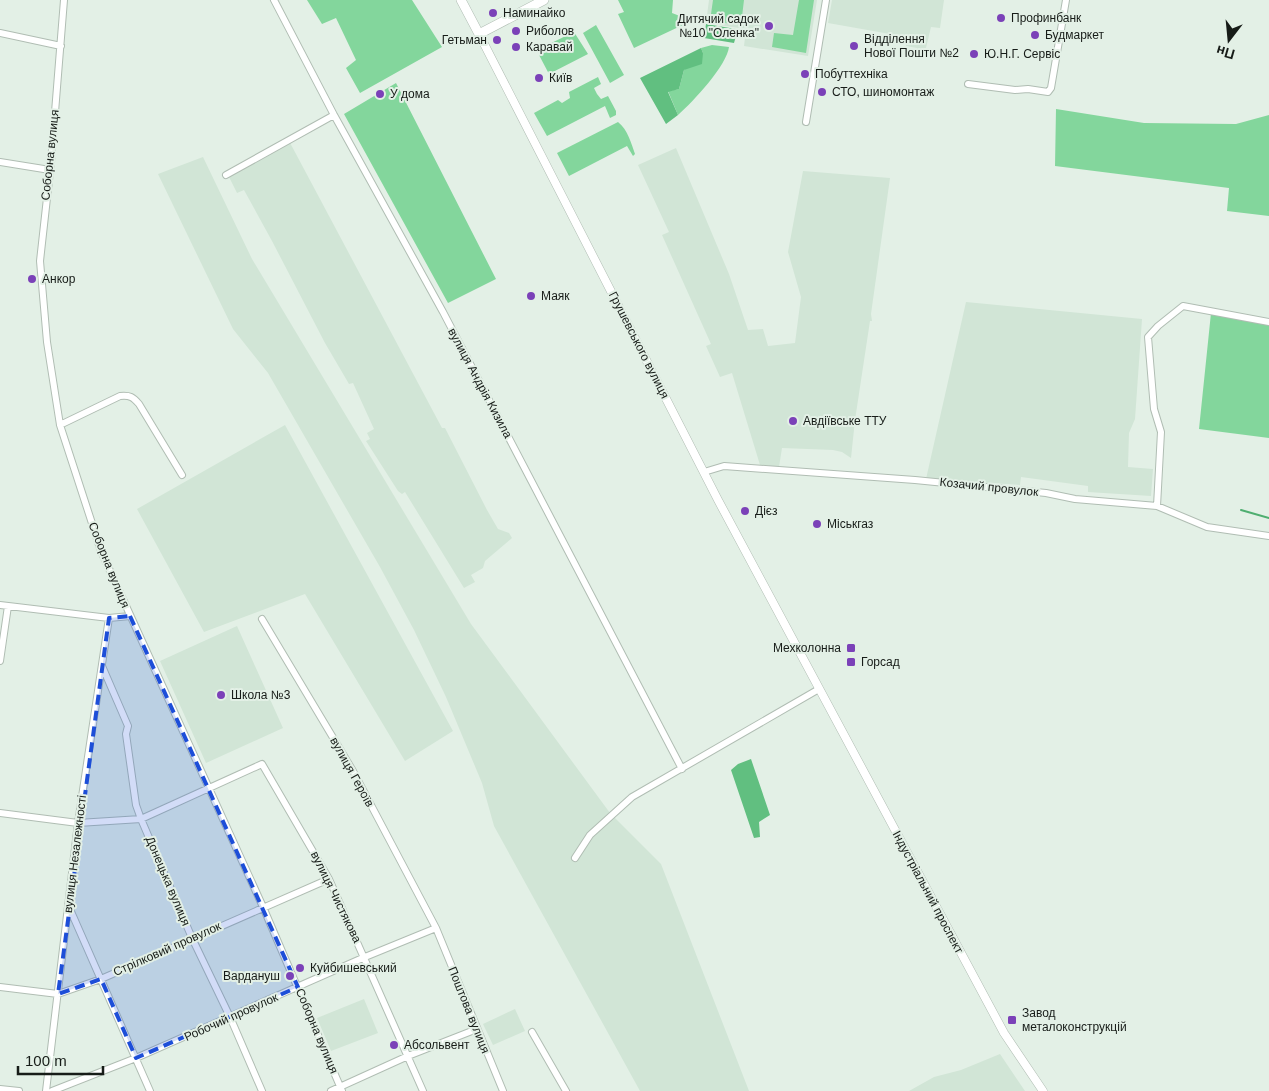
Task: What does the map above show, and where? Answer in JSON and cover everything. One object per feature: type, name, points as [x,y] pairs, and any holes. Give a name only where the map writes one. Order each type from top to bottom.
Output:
[{"type":"main road","name":"Грушевського вулиця","points":[[461,0],[479,34]]},
{"type":"main road","points":[[479,34],[544,0]]},
{"type":"street","name":"Соборна вулиця","points":[[64,0],[50,170],[40,261],[47,342],[60,425],[102,551],[263,908],[341,1089]]},
{"type":"street","name":"вулиця Андрія Кизила","points":[[274,0],[442,312],[682,768]]},
{"type":"street","points":[[806,122],[826,0]]},
{"type":"street","points":[[968,84],[1048,92],[1051,88],[1066,0]]},
{"type":"street","points":[[0,33],[61,46]]},
{"type":"street","name":"Грушевського вулиця","points":[[479,34],[704,472],[819,689]]},
{"type":"street","points":[[226,175],[334,114]]},
{"type":"street","points":[[0,162],[50,170]]},
{"type":"street","points":[[1157,506],[1161,432],[1154,409],[1148,337],[1158,326],[1183,306],[1269,322]]},
{"type":"street","points":[[60,425],[120,396],[127,395],[132,397],[139,404],[182,475]]},
{"type":"street","name":"Козачий провулок","points":[[704,472],[724,466],[915,480],[1046,493],[1075,499],[1157,506],[1207,527],[1269,536]]},
{"type":"street","points":[[0,604],[109,618],[130,616]]},
{"type":"street","points":[[0,661],[8,606]]},
{"type":"street","name":"вулиця Незалежності","points":[[46,1091],[78,823],[109,618]]},
{"type":"street","name":"вулиця Героїв","points":[[262,619],[353,771],[436,928]]},
{"type":"street","name":"Донецька вулиця","points":[[102,665],[128,726],[126,734],[136,805],[141,819],[192,938],[262,1091]]},
{"type":"street","points":[[575,858],[590,836],[632,797],[819,689]]},
{"type":"street","name":"Індустріальний проспект","points":[[819,689],[1004,1033],[1043,1091]]},
{"type":"street","name":"вулиця Чистякова","points":[[208,788],[262,764],[329,879],[365,956],[423,1091]]},
{"type":"street","points":[[0,813],[78,823],[141,819],[208,788]]},
{"type":"street","name":"Стрілковий провулок","points":[[0,987],[58,994],[100,979],[329,879]]},
{"type":"street","points":[[68,906],[150,1091]]},
{"type":"street","name":"Робочий провулок","points":[[52,1091],[136,1058],[230,1018],[365,956],[436,928]]},
{"type":"street","name":"Поштова вулиця","points":[[436,928],[503,1091]]},
{"type":"street","points":[[331,1091],[341,1089],[408,1056],[477,1028]]},
{"type":"street","points":[[532,1032],[566,1091]]},
{"type":"street","points":[[0,1089],[20,1091]]},
{"type":"highlighted area","points":[[130,616],[298,987],[136,1058],[101,979],[58,994],[109,618]]},
{"type":"shaded area","name":"Дитячий садок №10 \"Оленка\"","points":[[709,0],[817,0],[808,56],[744,46],[746,29],[706,23]]},
{"type":"shaded area","points":[[832,0],[944,0],[940,28],[931,27],[925,52],[906,46],[907,37],[828,23]]},
{"type":"shaded area","points":[[288,139],[442,428],[445,428],[487,510],[498,529],[509,533],[512,538],[485,561],[483,568],[471,575],[475,582],[464,588],[405,492],[402,494],[398,491],[366,441],[370,439],[367,433],[374,429],[353,383],[349,384],[325,343],[244,190],[237,193],[226,171]]},
{"type":"shaded area","points":[[676,148],[729,274],[748,330],[763,329],[768,346],[795,343],[801,297],[788,252],[803,171],[890,178],[871,314],[872,321],[870,321],[851,458],[842,452],[833,450],[782,448],[779,467],[760,465],[732,373],[720,377],[706,346],[711,344],[662,235],[669,232],[638,165]]},
{"type":"shaded area","points":[[203,157],[252,259],[471,624],[610,813],[661,864],[749,1091],[640,1091],[494,826],[482,783],[446,697],[414,630],[380,567],[268,373],[233,329],[158,174]]},
{"type":"shaded area","points":[[966,302],[1142,319],[1135,419],[1129,433],[1128,467],[1153,469],[1151,496],[1088,492],[1088,486],[1021,477],[1020,485],[926,479]]},
{"type":"shaded area","points":[[285,425],[453,731],[405,761],[305,594],[204,632],[137,509]]},
{"type":"shaded area","name":"Школа №3","points":[[237,626],[283,728],[206,763],[160,661]]},
{"type":"shaded area","points":[[364,999],[378,1033],[331,1051],[317,1018]]},
{"type":"shaded area","points":[[515,1009],[525,1031],[493,1045],[483,1024]]},
{"type":"shaded area","name":"Завод металоконструкцій","points":[[1000,1054],[1025,1091],[909,1091],[934,1077],[961,1070]]},
{"type":"green space","points":[[307,0],[412,0],[442,47],[360,93],[346,68],[356,60],[336,18],[322,24]]},
{"type":"green space","points":[[618,0],[673,0],[672,13],[685,18],[687,23],[634,48],[618,14],[624,12]]},
{"type":"green space","points":[[713,0],[744,0],[741,25],[710,21]]},
{"type":"green space","points":[[799,0],[814,0],[806,53],[772,47],[774,33],[793,35]]},
{"type":"green space","points":[[706,24],[742,30],[741,36],[736,36],[734,43],[704,38]]},
{"type":"green space","points":[[596,25],[624,75],[610,83],[583,33]]},
{"type":"green space","points":[[574,32],[588,54],[549,74],[539,55],[544,53],[543,47]]},
{"type":"green space","points":[[712,45],[729,47],[727,55],[708,83],[678,115],[668,91],[679,89],[684,70],[703,53],[701,48]]},
{"type":"green space","points":[[701,48],[703,53],[702,64],[684,70],[679,89],[668,92],[678,115],[666,124],[640,78]]},
{"type":"green space","points":[[598,77],[601,84],[594,88],[601,99],[608,96],[616,111],[616,115],[610,118],[605,106],[547,136],[534,113],[558,100],[562,103],[570,98],[569,92]]},
{"type":"green space","points":[[396,83],[496,279],[448,303],[344,114]]},
{"type":"green space","points":[[1056,109],[1144,123],[1236,124],[1269,115],[1269,216],[1227,211],[1229,188],[1055,166]]},
{"type":"green space","points":[[618,122],[627,133],[635,154],[633,156],[627,146],[569,176],[557,153]]},
{"type":"green space","points":[[1211,313],[1269,324],[1269,438],[1199,429]]},
{"type":"green space","points":[[751,759],[770,815],[759,822],[760,837],[754,838],[731,770],[738,764]]},
{"type":"waterway","points":[[1241,510],[1269,518]]},
{"type":"place","name":"Наминайко","points":[[493,13]]},
{"type":"place","name":"Профинбанк","points":[[1001,18]]},
{"type":"place","name":"Дитячий садок №10 \"Оленка\"","points":[[769,26]]},
{"type":"place","name":"Риболов","points":[[516,31]]},
{"type":"place","name":"Будмаркет","points":[[1035,35]]},
{"type":"place","name":"Гетьман","points":[[497,40]]},
{"type":"place","name":"Відділення Нової Пошти №2","points":[[854,46]]},
{"type":"place","name":"Каравай","points":[[516,47]]},
{"type":"place","name":"Ю.Н.Г. Сервіс","points":[[974,54]]},
{"type":"place","name":"Побуттехніка","points":[[805,74]]},
{"type":"place","name":"Київ","points":[[539,78]]},
{"type":"place","name":"СТО, шиномонтаж","points":[[822,92]]},
{"type":"place","name":"У дома","points":[[380,94]]},
{"type":"place","name":"Анкор","points":[[32,279]]},
{"type":"place","name":"Маяк","points":[[531,296]]},
{"type":"place","name":"Авдіївське ТТУ","points":[[793,421]]},
{"type":"place","name":"Дієз","points":[[745,511]]},
{"type":"place","name":"Міськгаз","points":[[817,524]]},
{"type":"place","name":"Мехколонна","points":[[851,648]]},
{"type":"place","name":"Горсад","points":[[851,662]]},
{"type":"place","name":"Школа №3","points":[[221,695]]},
{"type":"place","name":"Куйбишевський","points":[[300,968]]},
{"type":"place","name":"Вардануш","points":[[290,976]]},
{"type":"place","name":"Завод металоконструкцій","points":[[1012,1020]]},
{"type":"place","name":"Абсольвент","points":[[394,1045]]}]
